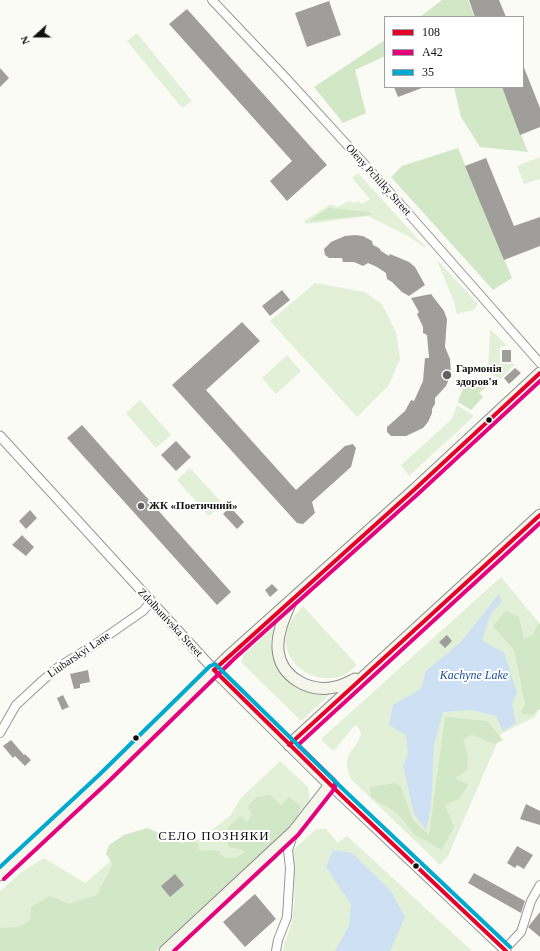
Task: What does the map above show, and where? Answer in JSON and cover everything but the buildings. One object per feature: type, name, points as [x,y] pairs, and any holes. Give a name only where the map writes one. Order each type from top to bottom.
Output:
[{"type":"main road","points":[[0,875],[104,779],[214,670],[540,373]]},
{"type":"main road","points":[[289,745],[362,676],[540,515]]},
{"type":"main road","points":[[292,600],[283,619],[278,650],[283,665],[290,675],[299,682],[317,689],[335,687],[362,676]]},
{"type":"main road","name":"Zdolbunivska Street","points":[[214,670],[330,785]]},
{"type":"main road","points":[[165,951],[294,831],[330,785]]},
{"type":"street","name":"Oleny Pchilky Street","points":[[212,0],[379,180],[540,363]]},
{"type":"street","name":"Zdolbunivska Street","points":[[0,436],[214,670]]},
{"type":"street","name":"Liubarskyi Lane","points":[[0,733],[16,705],[42,680],[56,668],[92,647],[143,611],[151,602]]},
{"type":"street","name":"Zdolbunivska Street","points":[[330,785],[505,950]]},
{"type":"street","points":[[276,951],[278,940],[287,917],[290,868],[288,850],[294,831]]},
{"type":"street","points":[[505,950],[521,932],[531,901],[540,885]]},
{"type":"green space","points":[[442,0],[468,0],[475,16],[421,16]]},
{"type":"green space","points":[[137,33],[192,101],[182,108],[127,41]]},
{"type":"green space","points":[[384,41],[384,56],[355,70],[366,113],[343,123],[314,87]]},
{"type":"green space","points":[[454,88],[502,88],[528,152],[480,147],[461,117]]},
{"type":"green space","points":[[458,148],[512,278],[493,290],[391,177],[402,166]]},
{"type":"green space","points":[[540,157],[540,179],[524,184],[517,166]]},
{"type":"green space","points":[[358,173],[418,239],[403,227],[426,246],[424,247],[410,237],[368,216],[306,224],[304,221],[331,204],[337,207],[349,201],[354,203],[358,201],[362,204],[370,199],[352,178]]},
{"type":"green space","points":[[328,208],[370,212],[371,215],[310,221]]},
{"type":"green space","points":[[437,260],[478,304],[474,310],[457,314],[454,302]]},
{"type":"green space","points":[[315,283],[365,292],[382,304],[396,332],[400,359],[389,385],[357,417],[270,321]]},
{"type":"green space","points":[[490,329],[507,346],[500,347],[500,364],[515,364],[501,379],[488,373]]},
{"type":"green space","points":[[287,355],[301,371],[276,394],[262,378]]},
{"type":"green space","points":[[477,377],[488,385],[479,393],[483,397],[471,410],[458,402],[462,390],[466,384]]},
{"type":"green space","points":[[140,400],[171,435],[156,448],[126,413]]},
{"type":"green space","points":[[457,405],[474,416],[409,476],[401,465],[452,419]]},
{"type":"green space","points":[[190,468],[223,504],[209,516],[177,480]]},
{"type":"green space","points":[[501,577],[540,624],[540,706],[535,717],[501,734],[448,856],[440,865],[351,779],[348,771],[347,759],[361,735],[359,728],[355,725],[335,750],[332,750],[322,741],[322,738]]},
{"type":"green space","points":[[303,606],[357,665],[346,674],[333,678],[315,676],[306,673],[293,661],[288,653],[286,638],[288,628],[293,618]]},
{"type":"green space","points":[[506,611],[519,617],[524,639],[533,635],[538,624],[540,624],[540,709],[531,715],[521,713],[525,704],[514,650],[493,626]]},
{"type":"green space","points":[[273,628],[271,647],[281,673],[293,684],[306,691],[330,694],[301,721],[241,662],[244,654]]},
{"type":"green space","points":[[445,717],[487,721],[503,740],[495,744],[472,735],[463,739],[468,756],[467,770],[455,778],[468,785],[459,799],[445,805],[454,827],[442,850],[414,834],[398,814],[371,797],[370,787],[395,783],[400,785],[413,820],[429,835]]},
{"type":"green space","points":[[280,761],[308,787],[310,802],[295,824],[214,901],[157,951],[0,951],[0,891],[23,871],[44,858],[85,883],[125,849],[183,843],[201,838],[230,816],[241,798]]},
{"type":"green space","points":[[270,795],[281,805],[289,797],[301,806],[295,824],[155,951],[0,951],[0,928],[19,927],[30,920],[31,907],[50,896],[69,904],[97,895],[113,864],[106,854],[109,845],[124,835],[147,828],[183,843],[191,841],[199,844],[198,850],[218,851],[225,858],[236,858],[245,852],[240,849],[228,847],[228,827],[241,816],[247,822],[252,815],[248,806],[257,797]]},
{"type":"green space","points":[[316,829],[326,829],[338,843],[347,836],[472,951],[283,951],[294,908],[292,851]]},
{"type":"water","name":"Kachyne Lake","points":[[499,594],[502,602],[491,613],[482,640],[504,653],[517,692],[512,705],[516,723],[503,731],[496,716],[471,710],[443,712],[434,745],[431,808],[426,830],[414,814],[403,765],[408,755],[406,735],[389,725],[393,705],[421,689],[426,671],[461,642]]},
{"type":"water","points":[[333,850],[352,853],[390,890],[405,917],[390,951],[335,951],[349,926],[351,904],[326,867]]},
{"type":"transit line","name":"108","points":[[506,951],[342,796],[214,670],[415,489],[540,373]]},
{"type":"transit line","name":"А42","points":[[4,879],[107,783],[235,658],[419,493],[540,381]]},
{"type":"transit line","name":"108","points":[[289,745],[540,515]]},
{"type":"transit line","name":"А42","points":[[174,951],[298,835],[335,788],[335,781],[298,745],[540,523]]},
{"type":"transit line","name":"35","points":[[0,867],[99,775],[210,666],[215,664],[346,792],[510,947]]},
{"type":"place","name":"Гармонія здоров'я","points":[[447,375]]},
{"type":"place","name":"ЖК «Поетичний»","points":[[141,506]]},
{"type":"district","name":"СЕЛО ПОЗНЯКИ","points":[[214,837]]}]
